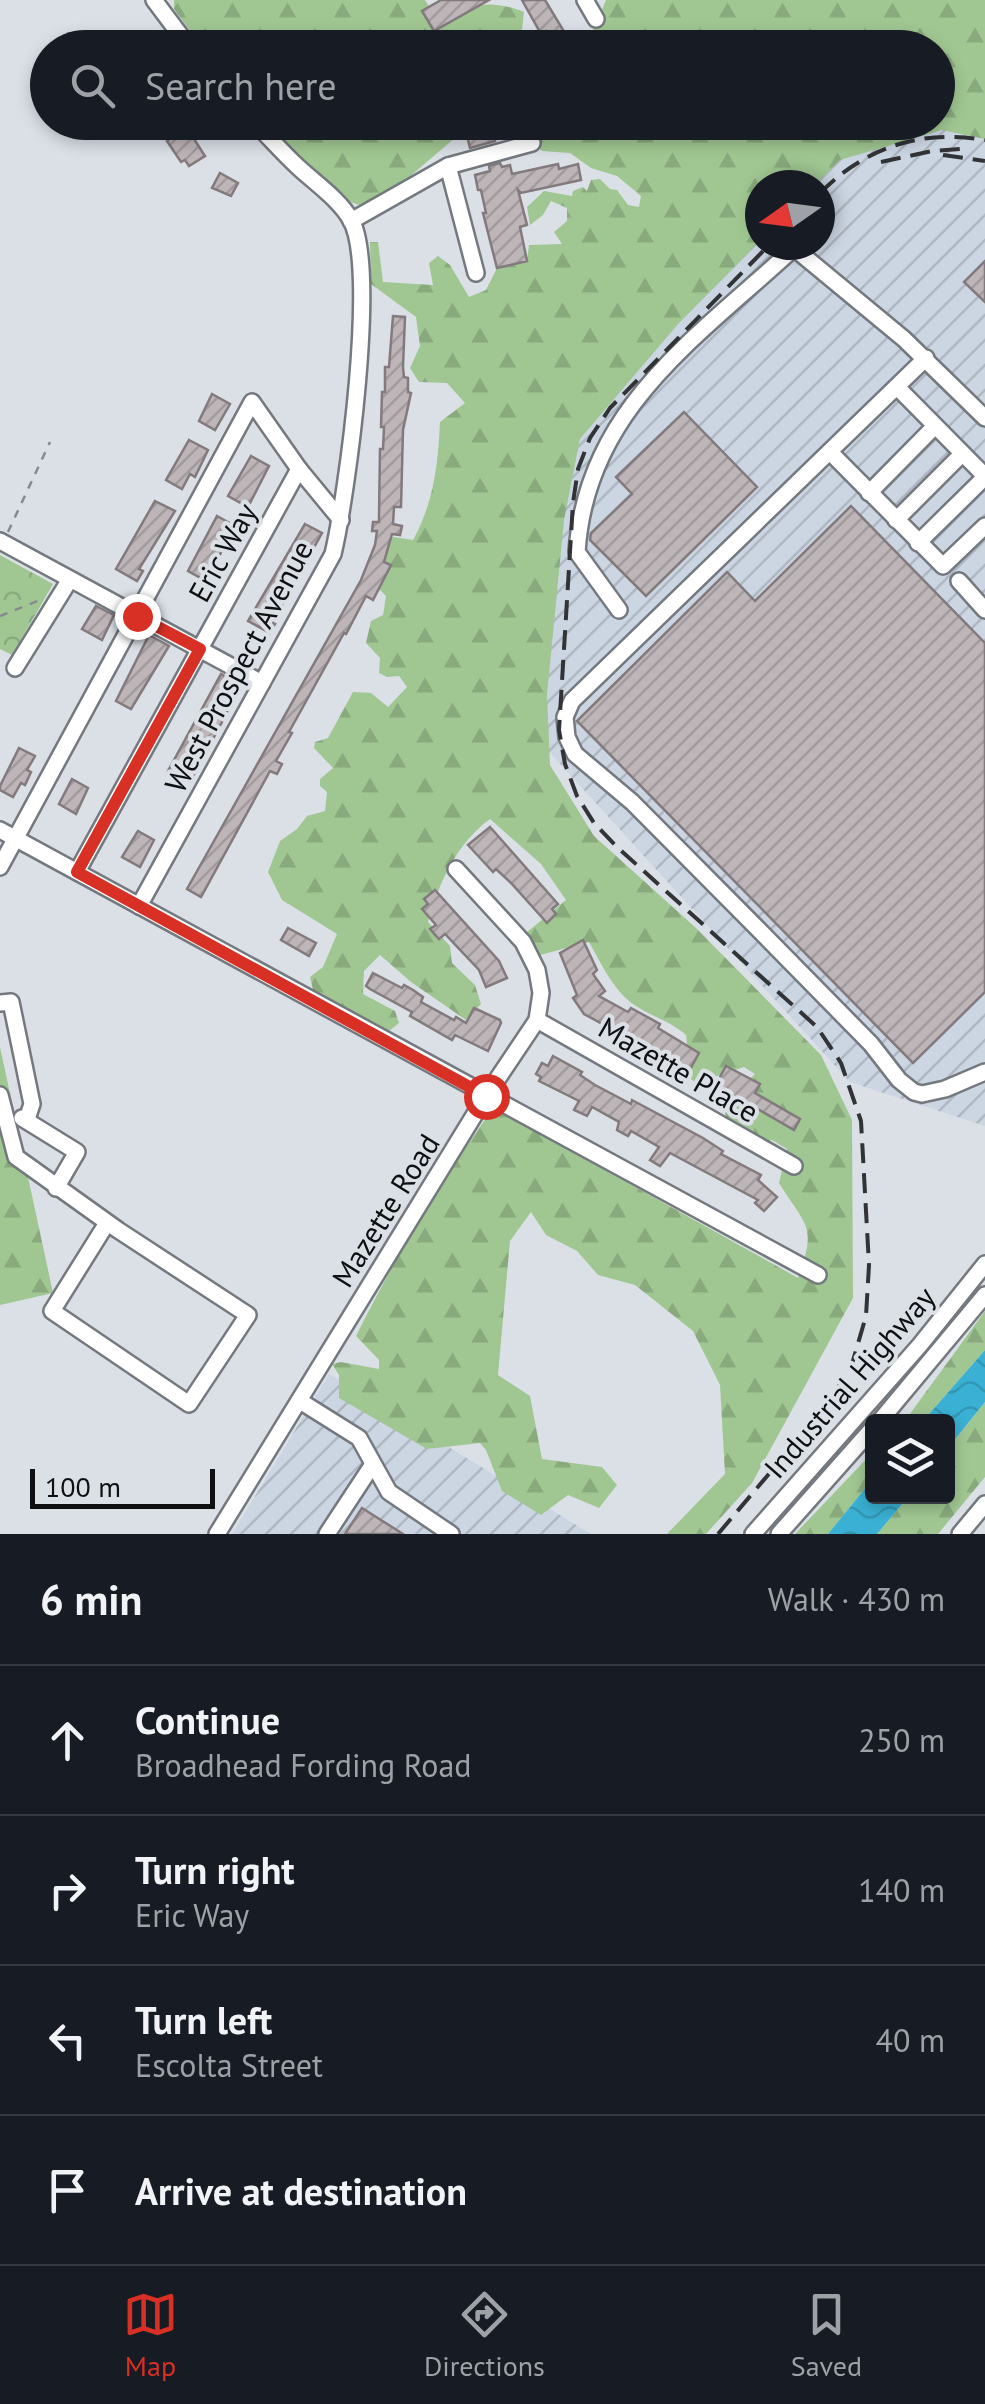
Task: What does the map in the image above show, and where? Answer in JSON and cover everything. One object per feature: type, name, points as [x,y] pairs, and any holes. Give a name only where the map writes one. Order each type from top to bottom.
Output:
[{"type":"street","points":[[154,0],[176,30]]},
{"type":"street","points":[[586,0],[596,19]]},
{"type":"street","points":[[272,140],[351,221],[448,166],[532,143]]},
{"type":"street","points":[[448,166],[476,273]]},
{"type":"street","name":"West Prospect Avenue","points":[[140,906],[333,554],[341,520],[362,296],[360,249],[351,221]]},
{"type":"street","points":[[619,610],[577,552],[584,495],[604,446],[622,416],[660,372],[794,248],[926,358],[985,418]]},
{"type":"street","points":[[926,358],[572,701],[565,718],[567,737],[575,754],[632,802],[871,1044],[899,1080],[914,1092],[944,1090],[985,1072]]},
{"type":"street","points":[[898,388],[985,476],[918,543]]},
{"type":"street","points":[[0,866],[252,402],[341,520]]},
{"type":"street","points":[[870,493],[934,427]]},
{"type":"street","points":[[830,452],[943,566],[985,526]]},
{"type":"street","points":[[896,520],[962,454]]},
{"type":"street","name":"Eric Way","points":[[77,872],[299,469]]},
{"type":"street","points":[[1,541],[262,683]]},
{"type":"street","points":[[15,668],[69,581]]},
{"type":"street","points":[[959,581],[985,610]]},
{"type":"street","points":[[0,830],[818,1274]]},
{"type":"street","points":[[456,869],[523,942],[539,982],[538,1020]]},
{"type":"street","points":[[0,1003],[11,1002],[32,1104],[28,1118]]},
{"type":"street","name":"Mazette Road","points":[[217,1534],[486,1096],[538,1020]]},
{"type":"street","name":"Mazette Place","points":[[538,1020],[794,1166]]},
{"type":"street","points":[[0,1095],[16,1157],[56,1188],[248,1314],[190,1404],[52,1311],[107,1222]]},
{"type":"street","points":[[4,1115],[28,1118],[76,1152],[56,1188]]},
{"type":"street","name":"Industrial Highway","points":[[753,1534],[920,1345],[985,1264]]},
{"type":"street","name":"Industrial Highway","points":[[887,1414],[985,1295]]},
{"type":"street","points":[[300,1401],[358,1438],[389,1492],[451,1534]]},
{"type":"street","name":"Industrial Highway","points":[[779,1534],[865,1437]]},
{"type":"street","points":[[327,1534],[373,1464]]},
{"type":"street","points":[[960,1534],[985,1504]]},
{"type":"path","points":[[1,541],[50,442]]},
{"type":"path","points":[[0,616],[50,596],[57,600]]},
{"type":"shaded area","points":[[985,104],[985,1126],[850,1082],[541,743],[548,448],[745,232],[745,260],[835,260],[835,170],[802,170],[820,150],[862,140],[955,140],[955,115]]},
{"type":"shaded area","points":[[329,1374],[591,1534],[232,1534]]},
{"type":"green space","points":[[174,0],[425,0],[440,24],[461,11],[482,5],[524,12],[522,30],[189,30],[174,9]]},
{"type":"green space","points":[[606,0],[985,0],[985,139],[955,133],[955,30],[593,30]]},
{"type":"green space","points":[[279,140],[453,140],[369,208],[331,196]]},
{"type":"green space","points":[[531,140],[908,140],[840,160],[830,170],[745,170],[745,256],[679,323],[580,439],[564,520],[547,695],[550,765],[594,836],[696,928],[821,1055],[852,1120],[853,1298],[752,1483],[706,1534],[667,1534],[725,1474],[720,1385],[693,1331],[635,1285],[598,1275],[577,1251],[546,1235],[531,1212],[510,1241],[498,1375],[530,1396],[542,1459],[602,1467],[617,1485],[599,1508],[568,1495],[541,1515],[502,1491],[480,1443],[427,1449],[339,1398],[339,1375],[332,1364],[379,1369],[379,1360],[356,1336],[418,1222],[489,1114],[503,1113],[798,1278],[808,1237],[802,1219],[779,1183],[787,1149],[772,1140],[742,1148],[729,1140],[724,1104],[755,1074],[744,1067],[696,1083],[691,1079],[686,1035],[623,996],[589,942],[540,955],[526,933],[566,900],[541,864],[490,819],[450,865],[428,922],[450,946],[452,963],[475,985],[481,1004],[466,1020],[380,955],[364,971],[363,994],[395,1011],[399,1023],[388,1032],[313,990],[310,977],[323,967],[337,934],[282,900],[268,872],[280,841],[307,816],[325,811],[327,792],[320,786],[320,779],[333,768],[314,748],[315,742],[328,738],[353,692],[371,693],[388,707],[407,687],[399,676],[379,673],[380,658],[366,643],[371,621],[383,615],[386,596],[370,580],[374,549],[387,536],[413,540],[434,482],[440,422],[465,403],[447,383],[419,382],[410,368],[420,346],[416,317],[371,284],[370,242],[378,242],[383,282],[433,285],[429,263],[438,256],[450,265],[469,297],[486,290],[497,268],[527,261],[529,245],[562,244],[554,232],[567,221],[567,208],[551,201],[543,215],[530,225],[527,207],[544,191],[572,196],[573,191],[583,187],[587,191],[591,180],[600,179],[617,190],[628,205],[639,207],[641,196],[617,176],[591,168],[570,153],[542,151]]},
{"type":"green space","points":[[0,555],[53,584],[12,655],[0,649]]},
{"type":"green space","points":[[0,1047],[53,1293],[0,1305]]},
{"type":"green space","points":[[985,1311],[985,1350],[929,1414],[910,1414]]},
{"type":"green space","points":[[985,1402],[985,1477],[938,1534],[877,1534],[902,1504],[955,1504],[955,1439]]},
{"type":"green space","points":[[865,1460],[865,1489],[828,1534],[795,1534]]},
{"type":"water","points":[[985,1350],[985,1402],[955,1439],[955,1414],[929,1414]]},
{"type":"water","points":[[865,1489],[865,1504],[902,1504],[877,1534],[828,1534]]},
{"type":"building","points":[[441,0],[489,0],[436,30],[422,11]]},
{"type":"building","points":[[522,0],[545,0],[563,30],[539,30]]},
{"type":"building","points":[[195,140],[205,156],[189,166],[185,160],[181,162],[167,141]]},
{"type":"building","points":[[468,140],[495,140],[495,141],[470,148]]},
{"type":"building","points":[[500,163],[502,167],[510,165],[512,174],[578,164],[581,180],[521,193],[518,190],[527,225],[520,227],[527,261],[497,268],[475,175]]},
{"type":"building","points":[[220,173],[238,183],[231,196],[212,188]]},
{"type":"building","points":[[985,261],[985,302],[964,282]]},
{"type":"building","points":[[393,316],[405,317],[403,367],[411,393],[403,430],[401,507],[394,507],[393,524],[402,526],[400,535],[392,534],[384,562],[391,565],[373,600],[366,596],[344,633],[289,732],[292,733],[276,761],[282,764],[277,774],[270,771],[201,897],[187,889],[361,580],[375,545],[377,531],[372,531],[373,522],[379,522],[382,392],[385,367],[389,367]]},
{"type":"building","points":[[212,394],[230,404],[215,430],[199,421]]},
{"type":"building","points":[[684,412],[757,487],[646,596],[590,540],[591,533],[632,494],[616,477]]},
{"type":"building","points":[[189,440],[208,450],[195,477],[190,474],[182,489],[166,480]]},
{"type":"building","points":[[251,456],[269,466],[248,507],[228,496]]},
{"type":"building","points":[[155,501],[175,511],[139,569],[143,571],[137,581],[116,569]]},
{"type":"building","points":[[851,506],[985,643],[985,992],[913,1063],[577,721],[727,572],[755,601]]},
{"type":"building","points":[[217,516],[235,526],[206,581],[188,571]]},
{"type":"building","points":[[305,524],[322,533],[270,633],[248,621]]},
{"type":"building","points":[[96,606],[114,615],[102,640],[82,629]]},
{"type":"building","points":[[149,635],[169,646],[131,709],[116,701]]},
{"type":"building","points":[[221,674],[238,683],[190,782],[168,771]]},
{"type":"building","points":[[19,748],[35,756],[25,785],[21,783],[13,797],[0,790],[0,786]]},
{"type":"building","points":[[72,779],[88,788],[76,814],[59,804]]},
{"type":"building","points":[[490,827],[558,904],[552,909],[556,914],[547,923],[511,883],[496,869],[493,872],[468,845]]},
{"type":"building","points":[[138,831],[154,840],[140,867],[122,857]]},
{"type":"building","points":[[435,890],[499,961],[507,978],[486,987],[479,970],[445,934],[439,939],[430,929],[436,925],[422,909],[428,904],[424,899]]},
{"type":"building","points":[[288,928],[316,943],[309,956],[281,940]]},
{"type":"building","points":[[583,940],[597,970],[593,974],[605,991],[599,996],[660,1024],[658,1028],[699,1053],[688,1073],[675,1070],[676,1064],[648,1050],[615,1039],[617,1032],[584,1014],[573,998],[577,995],[560,953]]},
{"type":"building","points":[[373,973],[413,990],[423,997],[421,1002],[454,1020],[456,1017],[466,1023],[474,1008],[500,1020],[488,1051],[455,1035],[452,1040],[370,989],[366,986]]},
{"type":"building","points":[[553,1056],[582,1072],[580,1075],[595,1085],[703,1138],[723,1151],[721,1154],[761,1175],[758,1180],[777,1197],[764,1211],[755,1203],[758,1200],[670,1153],[660,1166],[650,1160],[659,1147],[631,1131],[628,1136],[617,1130],[619,1122],[592,1107],[587,1116],[574,1110],[579,1101],[539,1081],[541,1077],[536,1074],[542,1063],[548,1066]]},
{"type":"building","points":[[726,1066],[760,1084],[755,1093],[800,1119],[794,1130],[749,1104],[746,1108],[734,1102],[737,1098],[715,1086]]},
{"type":"building","points":[[362,1508],[403,1534],[345,1534]]},
{"type":"railway","points":[[955,137],[985,140]]},
{"type":"railway","points":[[835,180],[876,153],[917,140]]},
{"type":"railway","points":[[881,162],[960,149]]},
{"type":"railway","points":[[943,155],[985,161]]},
{"type":"railway","points":[[718,1534],[829,1403],[852,1364],[866,1316],[869,1265],[861,1121],[841,1063],[817,1027],[594,823],[577,796],[565,764],[559,730],[573,503],[578,469],[590,438],[610,408],[754,260]]},
{"type":"route","points":[[137,616],[200,649],[77,872],[486,1096]]}]
